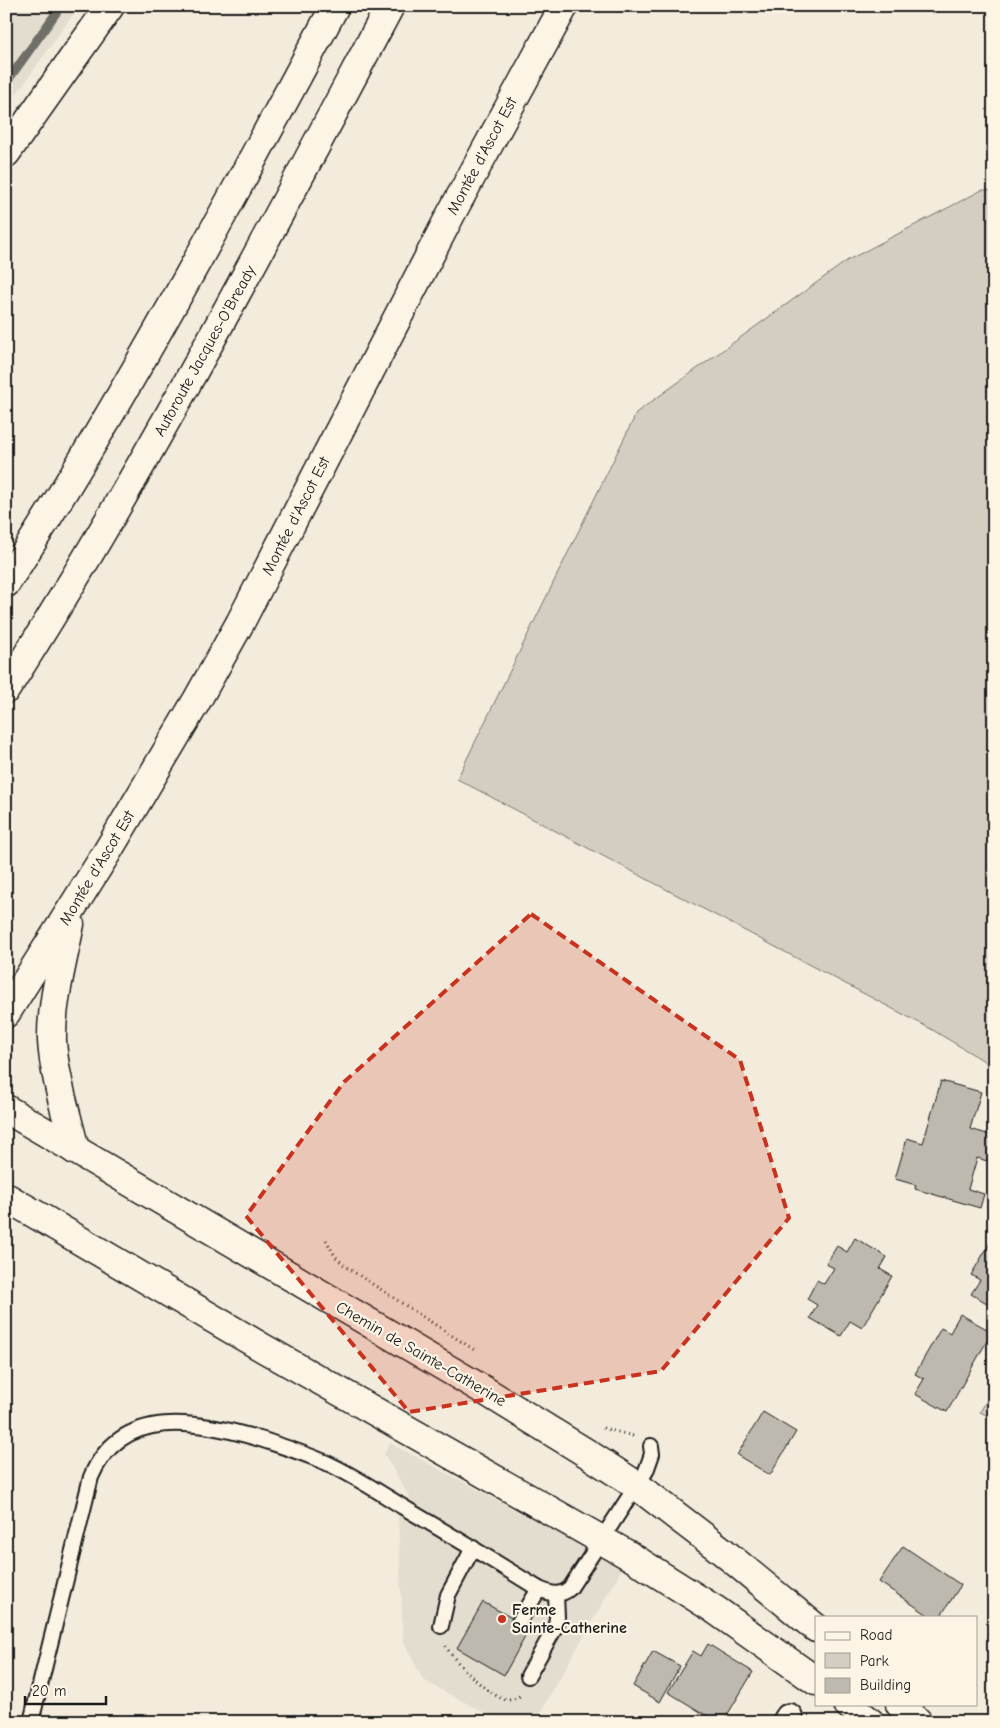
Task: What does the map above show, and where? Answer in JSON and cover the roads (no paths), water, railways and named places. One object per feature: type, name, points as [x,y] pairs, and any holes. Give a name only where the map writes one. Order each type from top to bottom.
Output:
[{"type":"main road","points":[[6,153],[110,6]]},
{"type":"main road","points":[[6,583],[78,469],[158,333],[335,6]]},
{"type":"main road","name":"Autoroute Jacques-O'Bready","points":[[6,689],[90,554],[181,396],[390,6]]},
{"type":"main road","name":"Montée d'Ascot Est","points":[[6,1014],[72,910],[196,702],[245,615],[451,214],[564,6]]},
{"type":"main road","points":[[72,910],[55,1007],[52,1040],[55,1066],[75,1150]]},
{"type":"main road","name":"Chemin de Sainte-Catherine","points":[[6,1109],[482,1389],[636,1486],[741,1565],[815,1627]]},
{"type":"main road","points":[[6,1196],[305,1372],[602,1540],[708,1604],[815,1680]]},
{"type":"main road","points":[[850,1706],[870,1722]]},
{"type":"main road","points":[[902,1706],[918,1722]]},
{"type":"lane","points":[[31,1722],[91,1477],[100,1460],[112,1446],[137,1429],[157,1424],[204,1425],[242,1433],[299,1452],[362,1481],[539,1589],[556,1595],[564,1594],[570,1588],[602,1540],[650,1462],[651,1446]]},
{"type":"lane","points":[[441,1626],[448,1596],[473,1548]]},
{"type":"lane","points":[[519,1622],[539,1589]]},
{"type":"lane","points":[[528,1676],[556,1626],[556,1595]]},
{"type":"waterway","points":[[6,83],[61,6]]},
{"type":"place","name":"Ferme Sainte-Catherine","points":[[502,1619]]}]
